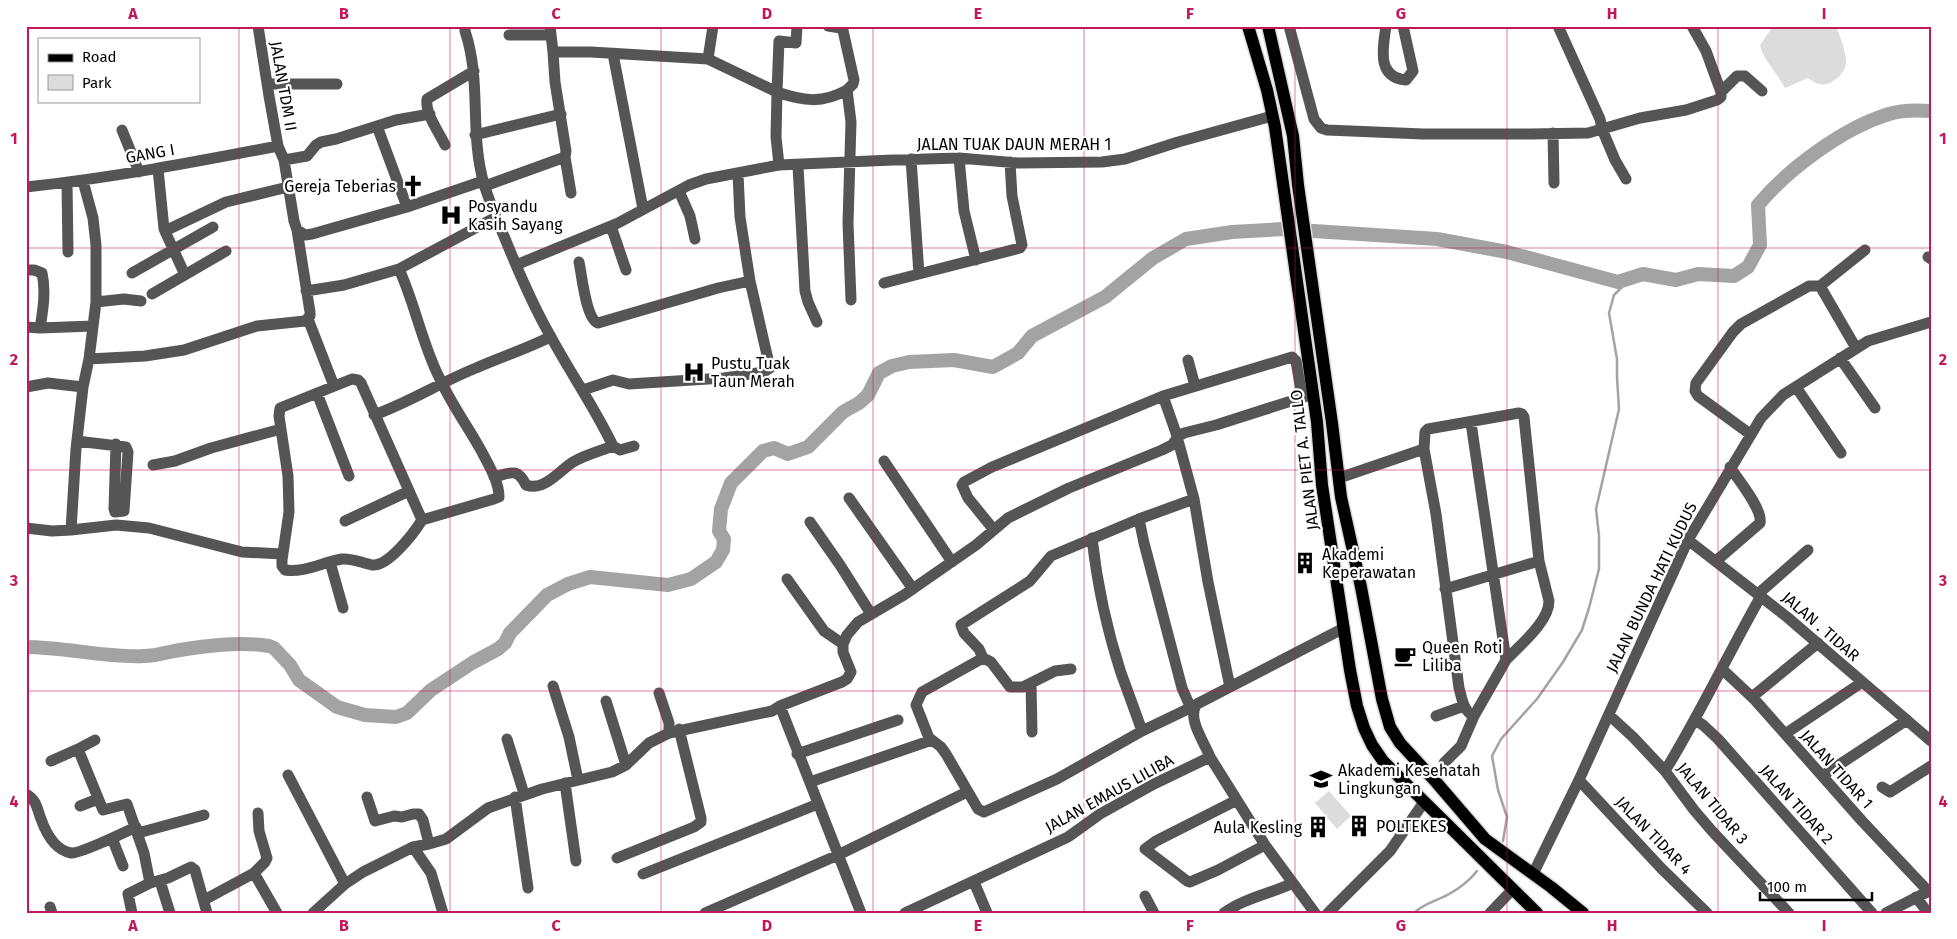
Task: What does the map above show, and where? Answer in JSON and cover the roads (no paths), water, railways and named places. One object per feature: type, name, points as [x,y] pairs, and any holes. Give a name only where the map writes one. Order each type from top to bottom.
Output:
[{"type":"main road","name":"JALAN PIET A. TALLO","points":[[1248,26],[1272,116],[1281,167],[1304,324],[1308,396],[1317,422],[1322,485],[1357,706],[1372,745],[1383,760],[1537,913]]},
{"type":"main road","name":"JALAN PIET A. TALLO","points":[[1268,26],[1293,136],[1341,497],[1361,587],[1382,699],[1390,727],[1400,743],[1489,842],[1533,874]]},
{"type":"main road","points":[[1482,860],[1489,842]]},
{"type":"main road","points":[[1533,874],[1583,913]]},
{"type":"street","name":"JALAN TDM II","points":[[258,26],[267,84],[297,230],[310,312],[308,319],[334,386]]},
{"type":"street","points":[[465,26],[474,71],[475,135],[478,163],[496,217],[550,337],[583,390],[613,446],[620,450],[634,446]]},
{"type":"street","points":[[708,60],[712,26]]},
{"type":"street","points":[[779,165],[776,136],[776,92],[779,41],[796,43],[797,26]]},
{"type":"street","points":[[553,52],[708,60],[776,92],[808,100],[826,100],[847,90],[854,80],[842,27],[828,26]]},
{"type":"street","points":[[1289,26],[1314,119],[1322,128],[1363,133],[1588,133],[1640,118],[1701,106],[1717,100],[1721,97],[1721,92],[1706,51],[1692,26]]},
{"type":"street","points":[[1387,26],[1397,31],[1403,29],[1413,70],[1406,80],[1395,79],[1384,65],[1383,45],[1387,26]]},
{"type":"street","points":[[1558,26],[1600,119],[1602,129],[1615,160],[1626,179]]},
{"type":"street","points":[[509,35],[550,31],[555,82],[571,193]]},
{"type":"street","points":[[613,54],[643,209]]},
{"type":"street","points":[[445,145],[430,114],[427,104],[428,99],[474,71]]},
{"type":"street","points":[[1721,92],[1733,78],[1740,75],[1753,82],[1762,91]]},
{"type":"street","points":[[267,84],[336,84]]},
{"type":"street","points":[[847,90],[851,122],[848,223],[850,300]]},
{"type":"street","name":"GANG I","points":[[26,187],[83,181],[281,152],[307,156],[321,142],[336,140],[396,120],[430,114]]},
{"type":"street","points":[[475,135],[561,114]]},
{"type":"street","name":"JALAN TUAK DAUN MERAH 1","points":[[516,265],[610,226],[678,191],[706,179],[779,165],[798,166],[959,158],[1020,163],[1125,160],[1178,142],[1272,116]]},
{"type":"street","points":[[377,126],[408,207]]},
{"type":"street","points":[[122,130],[140,172]]},
{"type":"street","points":[[1554,133],[1554,183]]},
{"type":"street","points":[[297,230],[305,235],[312,234],[408,207],[565,157]]},
{"type":"street","points":[[959,158],[964,211],[976,260]]},
{"type":"street","points":[[911,160],[919,274]]},
{"type":"street","points":[[884,283],[1020,248],[1022,246],[1012,196],[1010,162]]},
{"type":"street","points":[[798,166],[805,291],[817,322]]},
{"type":"street","points":[[158,169],[164,229],[184,275]]},
{"type":"street","points":[[583,390],[613,380],[629,384],[724,378],[764,372],[769,369],[770,364],[750,282],[740,217],[738,174]]},
{"type":"street","points":[[71,530],[77,441],[96,302],[96,245],[93,218],[83,181]]},
{"type":"street","points":[[67,183],[68,252]]},
{"type":"street","points":[[164,229],[171,229],[202,212],[226,202],[288,187]]},
{"type":"street","points":[[678,191],[690,216],[695,239]]},
{"type":"street","points":[[306,291],[344,285],[399,269],[496,217]]},
{"type":"street","points":[[610,226],[626,270]]},
{"type":"street","points":[[132,273],[213,227]]},
{"type":"street","points":[[1750,434],[1698,396],[1695,391],[1696,383],[1732,332],[1741,324],[1810,286],[1820,286],[1865,250]]},
{"type":"street","points":[[152,294],[226,251]]},
{"type":"street","points":[[579,262],[591,318],[598,324],[718,288],[750,282]]},
{"type":"street","points":[[399,269],[443,385],[469,428],[494,477],[499,493],[498,496],[494,499],[422,520],[389,559],[380,564],[372,565],[346,559],[315,567],[287,571],[282,566],[282,554],[289,512],[288,476],[279,416],[280,408],[352,379],[358,380],[422,520]]},
{"type":"street","points":[[26,270],[42,273],[44,302],[40,328]]},
{"type":"street","points":[[1820,286],[1856,348]]},
{"type":"street","points":[[96,302],[124,299],[141,301]]},
{"type":"street","points":[[89,359],[145,356],[184,350],[256,326],[308,319]]},
{"type":"street","name":"JALAN BUNDA HATI KUDUS","points":[[1533,874],[1579,780],[1688,540],[1750,434],[1772,404],[1856,348],[1868,341],[1931,322]]},
{"type":"street","points":[[26,327],[93,326]]},
{"type":"street","points":[[374,414],[398,406],[476,368],[550,337]]},
{"type":"street","points":[[313,913],[345,884],[372,866],[413,847],[429,844],[454,834],[488,808],[520,796],[612,772],[626,764],[649,743],[674,731],[772,711],[847,679],[851,672],[843,652],[843,644],[852,628],[871,614],[913,589],[952,562],[994,530],[1008,518],[1032,505],[1162,450],[1172,445],[1184,433],[1308,396],[1296,361],[1292,357],[1163,396],[992,467],[964,482],[962,485],[968,498],[994,530]]},
{"type":"street","points":[[1840,358],[1875,408]]},
{"type":"street","points":[[1188,360],[1195,386]]},
{"type":"street","points":[[26,387],[48,384],[83,387]]},
{"type":"street","points":[[1796,387],[1841,453]]},
{"type":"street","points":[[317,393],[349,476]]},
{"type":"street","points":[[1163,396],[1194,499],[1208,582],[1230,687]]},
{"type":"street","points":[[1444,763],[1460,746],[1474,716],[1506,660],[1548,611],[1549,601],[1539,560],[1524,417],[1519,413],[1471,423],[1428,429],[1425,432],[1424,449],[1436,514],[1459,688],[1464,706],[1474,716]]},
{"type":"street","points":[[1471,423],[1506,660]]},
{"type":"street","points":[[153,465],[175,461],[211,448],[281,429]]},
{"type":"street","points":[[77,441],[116,444],[125,445],[128,452],[124,511],[119,512],[115,512],[114,509],[116,444]]},
{"type":"street","points":[[494,477],[517,473],[522,477],[526,485],[533,487],[555,478],[572,462],[613,446]]},
{"type":"street","points":[[1339,478],[1424,449]]},
{"type":"street","points":[[884,461],[952,562]]},
{"type":"street","points":[[1716,561],[1760,523],[1761,518],[1758,510],[1730,468]]},
{"type":"street","points":[[345,521],[409,491]]},
{"type":"street","points":[[849,498],[913,589]]},
{"type":"street","points":[[1071,669],[1055,671],[1031,684],[1017,688],[1010,686],[991,662],[983,658],[979,649],[964,634],[961,625],[1030,581],[1051,556],[1139,519],[1194,499]]},
{"type":"street","points":[[1139,519],[1182,688],[1210,757],[1264,845],[1315,913]]},
{"type":"street","points":[[810,522],[871,614]]},
{"type":"street","points":[[26,528],[52,531],[116,525],[149,528],[242,552],[282,554]]},
{"type":"street","points":[[1092,538],[1094,561],[1111,637],[1142,731]]},
{"type":"street","name":"JALAN . TIDAR","points":[[1688,540],[1760,595],[1931,741]]},
{"type":"street","points":[[1666,771],[1695,720],[1760,595],[1808,550]]},
{"type":"street","points":[[1445,589],[1539,560]]},
{"type":"street","points":[[330,562],[343,608]]},
{"type":"street","points":[[787,578],[824,631],[843,644]]},
{"type":"street","points":[[983,658],[922,692],[916,705],[929,738],[941,747],[978,809],[984,812],[1057,779],[1142,731],[1192,711],[1197,704],[1344,628]]},
{"type":"street","points":[[1752,697],[1818,643]]},
{"type":"street","name":"JALAN TIDAR 1","points":[[1722,669],[1752,697],[1822,776],[1929,890]]},
{"type":"street","points":[[1785,734],[1861,682]]},
{"type":"street","points":[[1031,684],[1032,732]]},
{"type":"street","points":[[553,686],[578,780]]},
{"type":"street","points":[[617,858],[694,827],[701,822],[674,731],[669,724],[658,693]]},
{"type":"street","points":[[606,701],[626,764]]},
{"type":"street","points":[[780,706],[797,754],[810,782],[861,913]]},
{"type":"street","points":[[1436,716],[1464,706]]},
{"type":"street","name":"JALAN TIDAR 3","points":[[1609,715],[1666,771],[1694,810],[1712,831],[1789,913]]},
{"type":"street","points":[[797,754],[898,720]]},
{"type":"street","name":"JALAN TIDAR 2","points":[[1695,720],[1718,739],[1872,913]]},
{"type":"street","points":[[1822,776],[1907,720]]},
{"type":"street","points":[[507,739],[520,796],[528,888]]},
{"type":"street","points":[[51,761],[95,740]]},
{"type":"street","points":[[810,782],[932,740]]},
{"type":"street","points":[[78,749],[102,809],[105,811],[127,804],[155,882],[170,913]]},
{"type":"street","name":"JALAN EMAUS LILIBA","points":[[905,913],[1068,837],[1100,814],[1154,784],[1210,757]]},
{"type":"street","points":[[1882,787],[1890,792],[1931,766]]},
{"type":"street","points":[[288,775],[345,884]]},
{"type":"street","name":"JALAN TIDAR 4","points":[[1579,780],[1661,868],[1707,913]]},
{"type":"street","points":[[565,783],[576,861]]},
{"type":"street","points":[[705,913],[838,856],[967,792]]},
{"type":"street","points":[[26,794],[35,800],[47,836],[68,851],[76,853],[137,830],[204,815]]},
{"type":"street","points":[[367,797],[375,821],[394,816],[402,817],[419,814],[423,820],[429,844]]},
{"type":"street","points":[[80,806],[98,798]]},
{"type":"street","points":[[1237,800],[1156,841],[1145,849],[1186,881],[1190,882],[1218,870],[1264,845]]},
{"type":"street","points":[[1328,913],[1390,851],[1424,802]]},
{"type":"street","points":[[643,874],[818,804]]},
{"type":"street","points":[[204,900],[254,872],[265,862],[266,858],[259,832],[258,813]]},
{"type":"street","points":[[112,838],[123,866]]},
{"type":"street","points":[[413,847],[430,873],[443,913]]},
{"type":"street","points":[[132,913],[128,894],[191,867],[195,870],[207,913]]},
{"type":"street","points":[[254,872],[277,913]]},
{"type":"street","points":[[974,882],[987,913]]},
{"type":"street","points":[[1224,913],[1240,902],[1276,891],[1293,883]]},
{"type":"street","points":[[1490,913],[1513,888]]},
{"type":"street","points":[[1886,913],[1929,890]]},
{"type":"street","points":[[1145,896],[1154,913]]},
{"type":"street","points":[[1916,897],[1928,913]]},
{"type":"waterway","points":[[26,647],[100,654],[152,656],[185,649],[222,645],[246,644],[269,646],[274,648],[290,665],[299,680],[337,707],[365,715],[396,717],[407,713],[431,690],[472,663],[498,649],[505,643],[510,633],[547,595],[568,584],[590,577],[668,585],[691,579],[716,562],[723,550],[724,539],[719,531],[721,509],[731,483],[763,451],[774,448],[788,454],[808,447],[843,412],[859,403],[868,395],[879,373],[892,366],[909,362],[954,360],[993,367],[1018,353],[1032,336],[1105,297],[1153,258],[1186,239],[1232,232],[1283,229],[1437,239],[1507,252],[1618,282],[1643,274],[1676,280],[1698,274],[1734,276],[1748,267],[1760,245],[1758,205],[1770,191],[1801,164],[1835,139],[1871,120],[1899,112],[1931,111]]},
{"type":"waterway","points":[[1503,841],[1507,817],[1498,790],[1492,756],[1501,739],[1537,699],[1563,662],[1582,630],[1589,608],[1599,569],[1599,536],[1596,509],[1619,409],[1617,359],[1609,313],[1614,295],[1624,285],[1643,274]]},
{"type":"waterway","points":[[1414,913],[1457,889],[1477,871]]},
{"type":"place","name":"Gereja Teberias","points":[[413,186]]},
{"type":"place","name":"Posyandu Kasih Sayang","points":[[451,215]]},
{"type":"place","name":"Pustu Tuak Taun Merah","points":[[694,372]]},
{"type":"place","name":"Akademi Keperawatan","points":[[1305,563]]},
{"type":"place","name":"Queen Roti Liliba","points":[[1405,656]]},
{"type":"place","name":"Akademi Kesehatah Lingkungan","points":[[1321,779]]},
{"type":"place","name":"POLTEKES","points":[[1359,826]]},
{"type":"place","name":"Aula Kesling","points":[[1318,827]]}]
